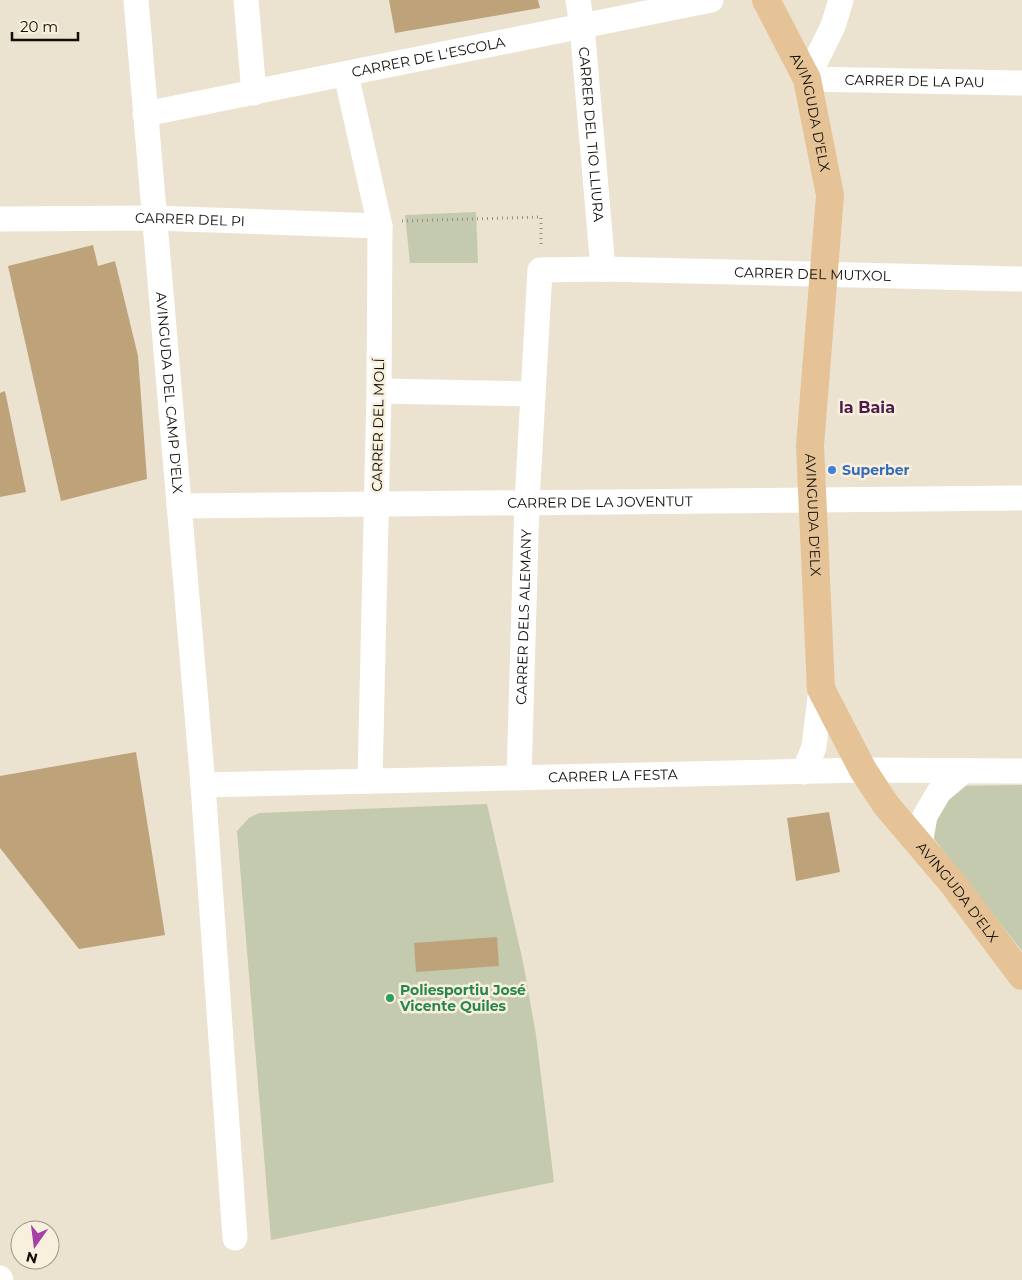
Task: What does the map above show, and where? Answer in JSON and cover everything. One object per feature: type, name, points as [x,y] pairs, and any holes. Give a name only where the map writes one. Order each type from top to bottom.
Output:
[{"type":"main road","name":"AVINGUDA D'ELX","points":[[766,0],[807,79],[830,195],[810,446],[821,689],[864,770],[886,805],[954,885],[1022,976]]},
{"type":"street","name":"AVINGUDA DEL CAMP D'ELX","points":[[136,0],[203,785],[235,1238]]},
{"type":"street","points":[[246,0],[254,92]]},
{"type":"street","name":"CARRER DEL TIO LLIURA","points":[[578,0],[582,26],[603,269]]},
{"type":"street","name":"CARRER DE L'ESCOLA","points":[[145,114],[712,0]]},
{"type":"street","points":[[807,79],[833,26],[841,0]]},
{"type":"street","name":"CARRER DEL MOLÍ","points":[[346,74],[390,228],[379,391],[370,781]]},
{"type":"street","name":"CARRER DE LA PAU","points":[[807,79],[1022,83]]},
{"type":"street","name":"CARRER DEL PI","points":[[0,219],[154,218],[390,228]]},
{"type":"street","name":"CARRER DEL MUTXOL","points":[[540,274],[603,269],[1022,279]]},
{"type":"street","name":"CARRER DELS ALEMANY","points":[[519,778],[527,502],[540,274]]},
{"type":"street","points":[[379,391],[532,394]]},
{"type":"street","name":"CARRER DE LA JOVENTUT","points":[[179,506],[1022,498]]},
{"type":"street","points":[[804,772],[814,747],[821,689]]},
{"type":"street","name":"CARRER LA FESTA","points":[[203,785],[864,770],[1022,771]]},
{"type":"street","points":[[920,845],[925,816],[940,792],[964,771]]},
{"type":"path","points":[[390,228],[400,221],[541,217],[540,274]]},
{"type":"green space","points":[[476,212],[478,263],[410,263],[405,215]]},
{"type":"green space","points":[[1022,785],[1022,951],[928,831],[954,786]]},
{"type":"green space","name":"Poliesportiu José Vicente Quiles","points":[[487,804],[523,962],[536,1035],[554,1182],[271,1240],[237,831],[249,818],[259,813]]},
{"type":"building","points":[[389,0],[538,0],[540,8],[395,33]]},
{"type":"building","points":[[93,245],[98,266],[115,261],[138,356],[147,479],[61,501],[8,266]]},
{"type":"building","points":[[5,391],[26,492],[0,497],[0,393]]},
{"type":"building","points":[[136,752],[165,935],[79,949],[0,848],[0,776]]},
{"type":"building","points":[[829,812],[840,872],[796,881],[787,818]]},
{"type":"building","points":[[497,937],[499,966],[416,972],[414,943]]},
{"type":"place","name":"Superber","points":[[832,470]]},
{"type":"place","name":"Poliesportiu José Vicente Quiles","points":[[390,998]]},
{"type":"district","name":"la Baia","points":[[867,407]]}]
